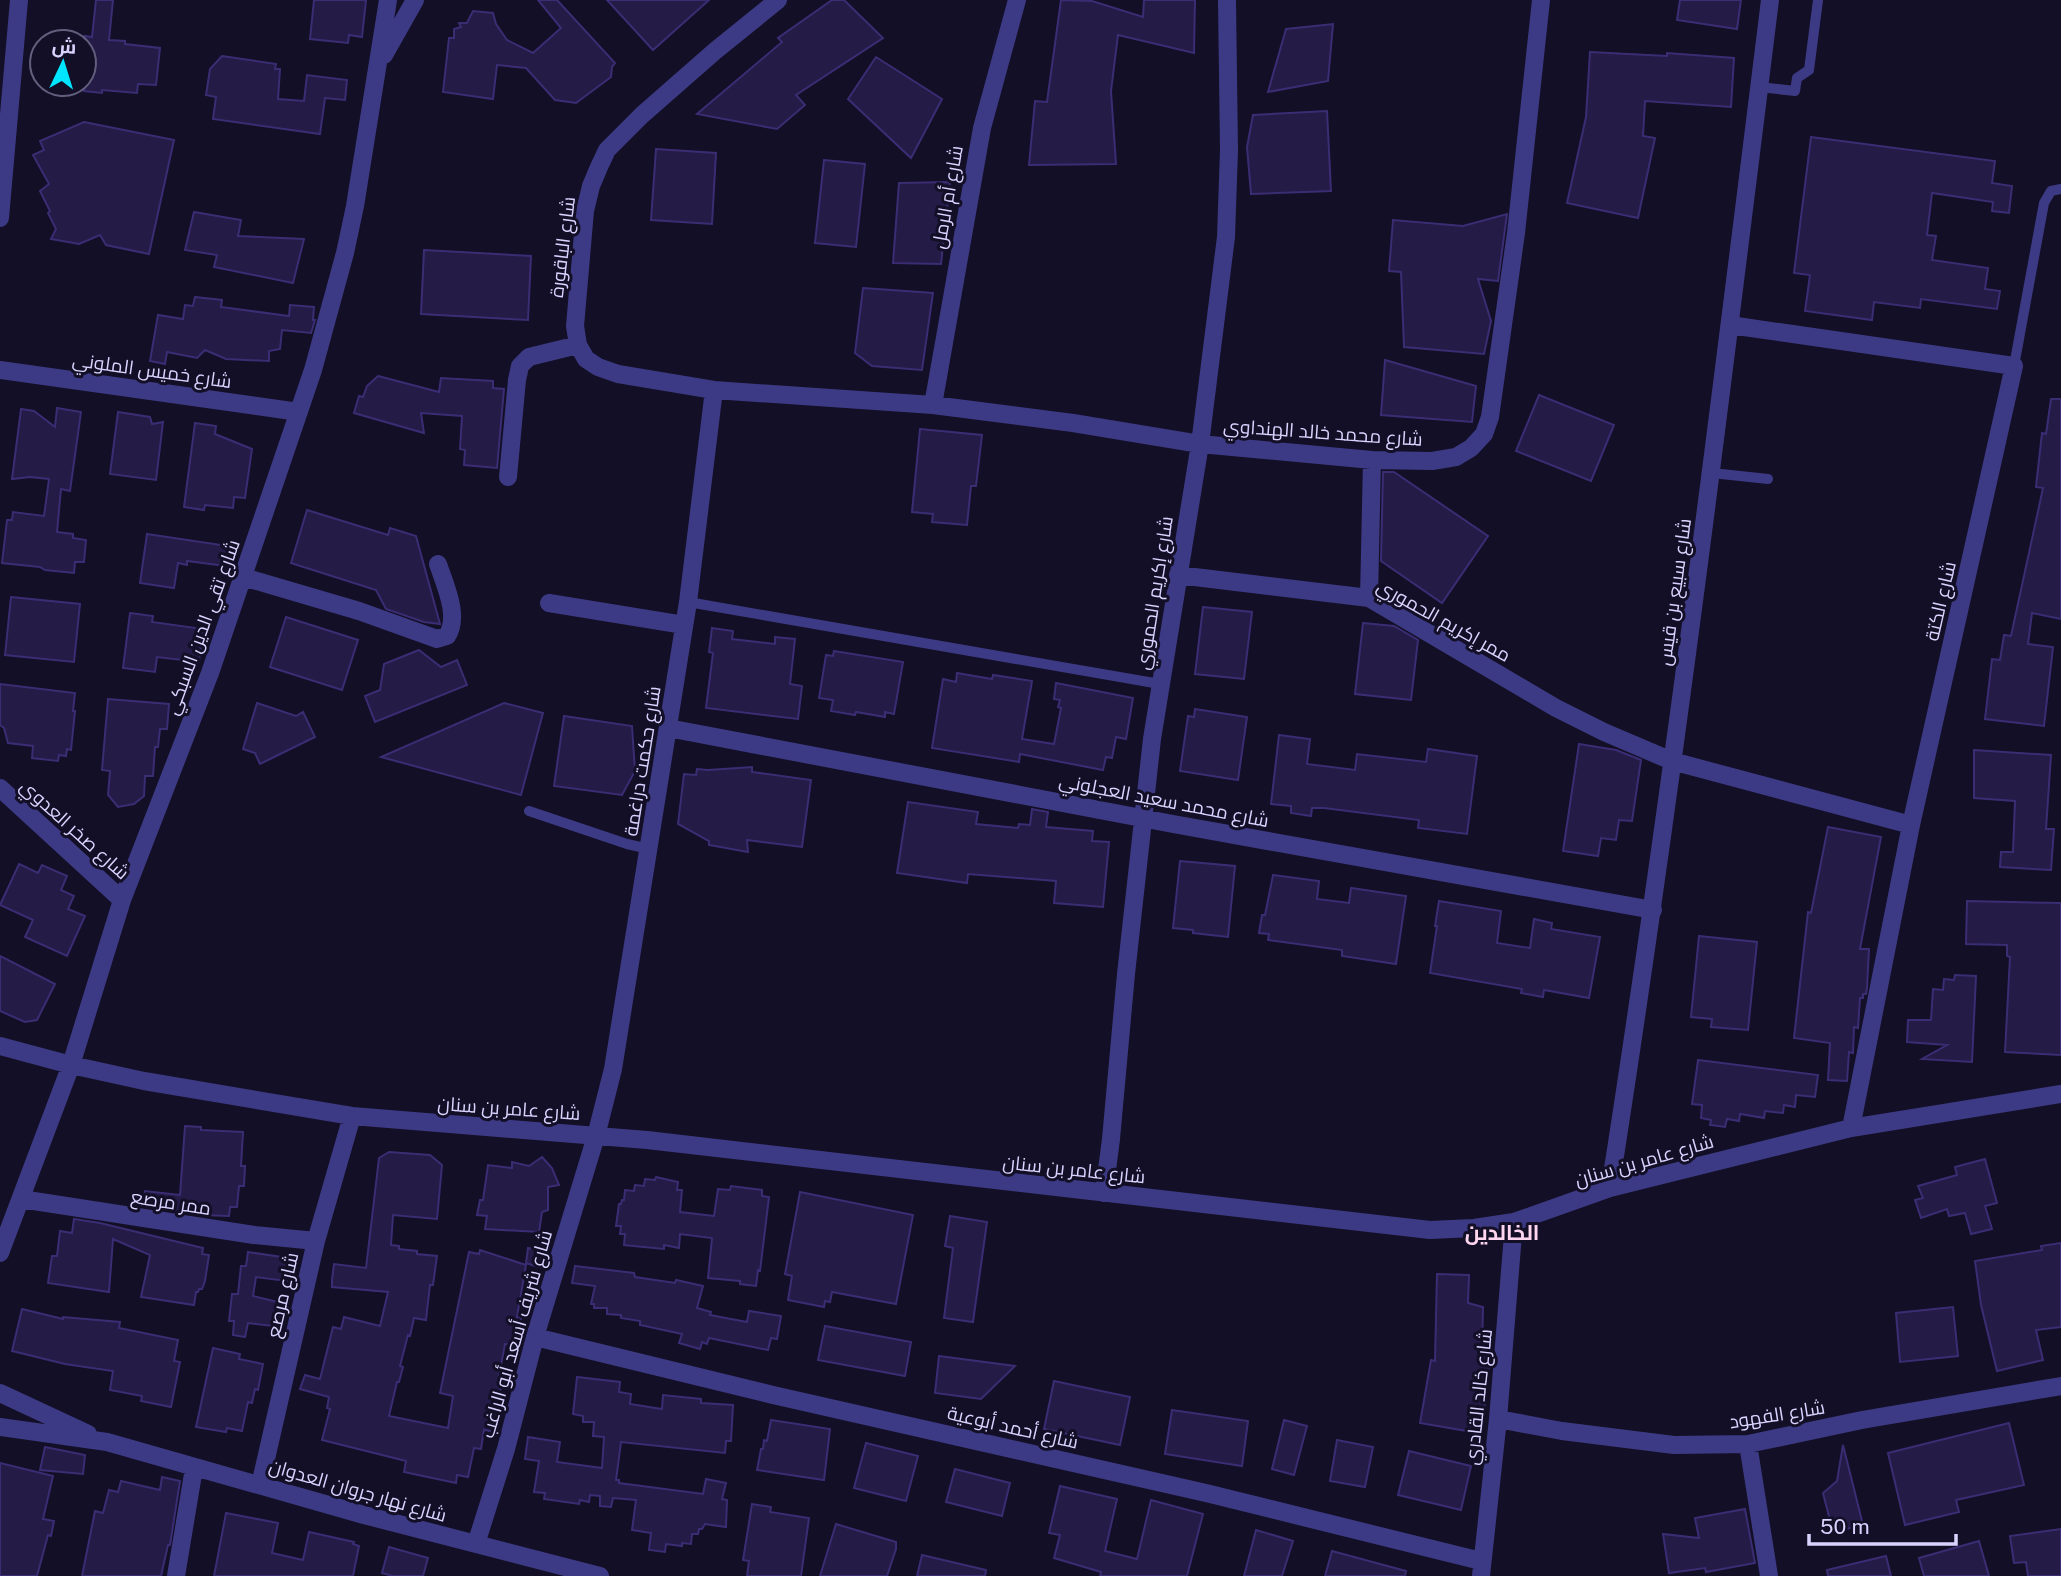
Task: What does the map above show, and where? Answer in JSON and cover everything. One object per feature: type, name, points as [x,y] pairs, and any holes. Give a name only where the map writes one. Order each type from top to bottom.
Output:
[{"type":"street","points":[[0,218],[6,86],[19,0]]},
{"type":"street","name":"شارع تقي الدين السبكي","points":[[0,1252],[71,1065],[122,900],[205,684],[323,337],[355,206],[388,0]]},
{"type":"street","points":[[377,67],[415,0]]},
{"type":"street","name":"شارع الباقورة","points":[[578,345],[576,313],[585,211],[591,186],[607,150],[642,115],[778,0]]},
{"type":"street","name":"شارع أم الرمل","points":[[933,405],[982,128],[1017,0]]},
{"type":"street","name":"شارع إكريم الحموري","points":[[1104,1193],[1143,818],[1160,684],[1200,444],[1226,237],[1227,0]]},
{"type":"street","name":"شارع محمد خالد الهنداوي","points":[[714,390],[933,405],[1073,423],[1200,444],[1372,460],[1432,461],[1456,457],[1471,448],[1484,434],[1490,417],[1516,233],[1541,0]]},
{"type":"street","name":"شارع سبيع بن قيس","points":[[1610,1188],[1653,910],[1712,473],[1770,0]]},
{"type":"street","points":[[1730,325],[2014,366]]},
{"type":"street","points":[[508,477],[517,380],[520,366],[528,357],[578,345],[586,359],[598,368],[618,374],[714,390]]},
{"type":"street","name":"شارع الكتة","points":[[1851,1128],[1911,825],[2014,366]]},
{"type":"street","name":"شارع خميس الملوني","points":[[0,370],[299,412]]},
{"type":"street","name":"شارع حكمت دراغمة","points":[[596,1136],[613,1069],[649,849],[688,602],[714,390]]},
{"type":"street","points":[[1369,598],[1372,460]]},
{"type":"street","points":[[243,577],[359,611],[437,639],[447,636],[451,629],[451,604],[438,564]]},
{"type":"street","name":"ممر إكريم الحموري","points":[[1178,575],[1369,598],[1556,708],[1604,733],[1672,761],[1911,825]]},
{"type":"street","points":[[549,603],[684,625]]},
{"type":"street","name":"شارع محمد سعيد العجلوني","points":[[668,728],[1143,818],[1653,910]]},
{"type":"street","name":"شارع صخر العدوي","points":[[0,788],[122,900]]},
{"type":"street","name":"شارع عامر بن سنان","points":[[0,1046],[144,1082],[352,1116],[660,1141],[1430,1230],[1474,1228],[1514,1222],[1610,1188],[1851,1128],[2061,1094]]},
{"type":"street","name":"شارع مرصع","points":[[260,1485],[316,1241],[352,1116]]},
{"type":"street","name":"شارع شريف أسعد أبو الراغب","points":[[476,1545],[596,1136]]},
{"type":"street","name":"ممر مرصع","points":[[21,1199],[254,1235],[316,1241]]},
{"type":"street","name":"شارع خالد القادري","points":[[1481,1568],[1498,1419],[1514,1222]]},
{"type":"street","name":"شارع أحمد أبوعية","points":[[535,1337],[773,1395],[1193,1490],[1481,1568]]},
{"type":"street","name":"شارع الفهود","points":[[1498,1419],[1562,1431],[1674,1445],[1748,1444],[1862,1420],[2061,1386]]},
{"type":"street","name":"شارع نهار جروان العدوان","points":[[0,1393],[107,1443]]},
{"type":"street","name":"شارع نهار جروان العدوان","points":[[0,1427],[107,1443],[476,1545],[600,1576]]},
{"type":"street","points":[[1748,1444],[1769,1576]]},
{"type":"street","points":[[176,1576],[194,1468]]},
{"type":"lane","points":[[1759,87],[1795,91],[1797,78],[1809,70],[1818,0]]},
{"type":"lane","points":[[2014,366],[2044,203],[2051,191],[2061,189]]},
{"type":"lane","points":[[1712,473],[1768,479]]},
{"type":"lane","points":[[688,602],[1160,684]]},
{"type":"lane","points":[[529,811],[649,849]]},
{"type":"building","points":[[96,0],[113,0],[109,40],[160,48],[156,85],[138,84],[137,93],[102,90],[102,93],[98,93],[98,28],[93,28]]},
{"type":"building","points":[[314,0],[366,0],[362,37],[349,35],[348,43],[310,39]]},
{"type":"building","points":[[538,0],[557,0],[615,63],[611,77],[576,103],[555,100],[526,68],[497,65],[493,99],[443,92],[449,38],[454,38],[454,29],[461,27],[459,23],[467,23],[473,11],[493,13],[496,24],[507,40],[533,53],[561,28]]},
{"type":"building","points":[[607,0],[709,0],[653,50]]},
{"type":"building","points":[[832,0],[844,0],[883,38],[796,95],[805,105],[777,129],[697,114],[782,42],[778,38]]},
{"type":"building","points":[[1061,0],[1092,1],[1143,17],[1144,0],[1195,0],[1194,53],[1118,35],[1111,91],[1116,164],[1029,165],[1035,101],[1047,102]]},
{"type":"building","points":[[1680,0],[1741,0],[1737,29],[1677,20]]},
{"type":"building","points":[[1333,24],[1328,81],[1268,92],[1286,29]]},
{"type":"building","points":[[1590,52],[1667,56],[1667,53],[1734,58],[1731,107],[1645,101],[1643,136],[1655,138],[1638,218],[1567,203],[1586,117]]},
{"type":"building","points":[[222,56],[276,64],[275,69],[280,69],[278,99],[304,101],[307,75],[347,80],[345,100],[325,98],[320,134],[213,119],[216,97],[206,95],[210,69]]},
{"type":"building","points":[[876,57],[942,99],[911,158],[848,99]]},
{"type":"building","points":[[1327,111],[1331,191],[1251,194],[1247,147],[1253,115]]},
{"type":"building","points":[[84,122],[174,140],[149,254],[106,245],[100,235],[79,244],[51,239],[56,229],[40,191],[49,184],[33,155],[44,150],[40,141]]},
{"type":"building","points":[[1811,137],[1995,161],[1992,183],[2012,186],[2009,213],[1992,211],[1993,202],[1932,193],[1927,235],[1936,236],[1932,260],[1988,268],[1985,289],[2000,291],[1997,309],[1921,299],[1920,308],[1874,302],[1872,320],[1805,311],[1810,275],[1794,273]]},
{"type":"building","points":[[656,149],[716,153],[712,224],[651,220]]},
{"type":"building","points":[[824,160],[865,164],[856,247],[815,243]]},
{"type":"building","points":[[950,182],[941,264],[893,263],[899,183]]},
{"type":"building","points":[[194,212],[241,220],[238,236],[304,239],[293,283],[214,267],[217,255],[185,250]]},
{"type":"building","points":[[1507,214],[1498,281],[1478,279],[1491,321],[1484,354],[1404,347],[1401,272],[1389,271],[1393,220],[1463,226]]},
{"type":"building","points":[[424,250],[531,256],[528,320],[421,314]]},
{"type":"building","points":[[863,288],[933,293],[922,370],[872,366],[855,353]]},
{"type":"building","points":[[195,297],[222,300],[221,307],[289,316],[290,305],[314,307],[315,320],[311,333],[282,330],[280,349],[269,351],[269,361],[226,359],[205,350],[197,358],[167,352],[165,364],[150,361],[158,315],[183,319],[185,305],[193,306]]},
{"type":"building","points":[[1385,360],[1476,386],[1472,422],[1381,415]]},
{"type":"building","points":[[378,376],[439,392],[441,378],[493,381],[493,388],[504,389],[497,468],[464,465],[465,450],[460,449],[462,416],[421,413],[424,433],[354,413],[359,396],[363,397],[367,386]]},
{"type":"building","points":[[1539,395],[1614,425],[1591,481],[1516,451]]},
{"type":"building","points":[[2051,399],[2061,399],[2061,619],[2032,613],[2028,644],[2053,647],[2044,726],[1985,719],[1992,659],[2000,660],[2004,635],[2011,636],[2043,488],[2036,487],[2042,433],[2046,434]]},
{"type":"building","points":[[57,408],[81,412],[70,491],[61,489],[57,532],[73,534],[73,538],[86,540],[84,562],[75,562],[74,573],[2,563],[7,520],[12,520],[13,512],[44,516],[49,479],[12,479],[21,409],[34,411],[55,427]]},
{"type":"building","points":[[118,412],[150,417],[152,424],[163,422],[156,480],[110,474]]},
{"type":"building","points":[[195,423],[216,426],[215,434],[252,449],[245,498],[234,497],[233,508],[205,505],[204,510],[184,507]]},
{"type":"building","points":[[920,429],[982,435],[976,486],[971,486],[967,525],[932,522],[933,514],[912,512]]},
{"type":"building","points":[[1383,472],[1394,472],[1488,536],[1442,603],[1381,561]]},
{"type":"building","points":[[307,510],[388,535],[390,528],[416,536],[440,624],[424,622],[386,609],[376,590],[291,563]]},
{"type":"building","points":[[147,534],[228,546],[225,566],[187,561],[187,565],[178,563],[174,588],[140,583]]},
{"type":"building","points":[[11,597],[80,604],[74,662],[5,655]]},
{"type":"building","points":[[1203,607],[1252,612],[1244,679],[1195,674]]},
{"type":"building","points":[[130,613],[153,616],[152,622],[203,629],[199,662],[157,657],[155,672],[123,668]]},
{"type":"building","points":[[286,617],[358,640],[342,690],[270,667]]},
{"type":"building","points":[[1363,623],[1394,626],[1418,640],[1411,700],[1355,694]]},
{"type":"building","points":[[712,628],[733,631],[732,639],[775,644],[775,637],[795,639],[790,684],[802,686],[798,719],[706,708],[713,653],[709,652]]},
{"type":"building","points":[[419,650],[441,667],[457,660],[467,685],[375,722],[365,696],[380,690],[384,664]]},
{"type":"building","points":[[834,651],[903,662],[894,714],[885,712],[885,717],[831,711],[833,700],[819,698],[826,655],[833,656]]},
{"type":"building","points":[[957,673],[992,679],[993,675],[1032,681],[1022,739],[1054,744],[1061,708],[1058,707],[1060,700],[1054,699],[1056,683],[1133,698],[1126,739],[1116,737],[1112,758],[1106,757],[1103,770],[1020,754],[1019,762],[932,748],[943,679],[956,682]]},
{"type":"building","points":[[0,684],[75,693],[71,750],[67,749],[66,756],[59,755],[58,761],[32,758],[33,746],[8,743],[4,728],[0,725]]},
{"type":"building","points":[[108,699],[169,704],[167,729],[160,729],[158,747],[155,747],[153,776],[145,776],[144,796],[134,804],[118,807],[108,795],[110,771],[102,770]]},
{"type":"building","points":[[257,703],[296,716],[303,712],[315,737],[260,764],[255,753],[243,749]]},
{"type":"building","points":[[504,703],[543,713],[521,795],[381,757]]},
{"type":"building","points":[[1195,709],[1247,717],[1238,780],[1180,771],[1188,716],[1194,717]]},
{"type":"building","points":[[564,716],[632,726],[635,771],[622,795],[554,786]]},
{"type":"building","points":[[1279,735],[1310,739],[1307,764],[1355,770],[1357,754],[1426,762],[1428,749],[1477,756],[1467,834],[1418,828],[1419,820],[1324,808],[1312,808],[1311,816],[1291,813],[1291,806],[1271,804]]},
{"type":"building","points":[[1579,744],[1616,750],[1641,760],[1632,821],[1619,820],[1616,840],[1601,838],[1598,856],[1563,851]]},
{"type":"building","points":[[1974,750],[2051,755],[2046,829],[2054,829],[2051,870],[2000,867],[2001,852],[2013,852],[2015,801],[1974,798]]},
{"type":"building","points":[[752,767],[752,772],[811,780],[802,847],[747,840],[748,852],[709,845],[709,841],[678,824],[684,774],[696,775],[697,769]]},
{"type":"building","points":[[908,802],[978,812],[976,824],[1018,828],[1019,824],[1030,825],[1032,809],[1048,812],[1046,827],[1093,831],[1092,841],[1109,842],[1103,907],[1054,903],[1056,881],[968,874],[967,883],[897,873]]},
{"type":"building","points":[[1828,827],[1881,837],[1860,949],[1869,949],[1867,988],[1866,994],[1860,998],[1858,1028],[1854,1027],[1853,1053],[1849,1052],[1847,1081],[1828,1080],[1830,1043],[1794,1038],[1808,912],[1811,913]]},
{"type":"building","points":[[1180,861],[1235,866],[1228,937],[1173,928]]},
{"type":"building","points":[[19,864],[38,873],[42,865],[67,876],[61,890],[74,896],[68,909],[85,916],[67,956],[25,937],[33,920],[0,905]]},
{"type":"building","points":[[1273,875],[1319,881],[1317,899],[1349,903],[1351,888],[1406,896],[1396,964],[1342,956],[1342,950],[1268,940],[1269,934],[1259,933]]},
{"type":"building","points":[[1439,901],[1501,911],[1497,943],[1530,948],[1534,919],[1552,923],[1551,929],[1600,937],[1589,998],[1544,990],[1543,997],[1521,993],[1522,989],[1430,973]]},
{"type":"building","points":[[1967,901],[2061,903],[2061,1055],[2005,1052],[2010,957],[2007,956],[2007,945],[1966,944]]},
{"type":"building","points":[[1699,936],[1757,942],[1748,1030],[1711,1027],[1712,1019],[1691,1017]]},
{"type":"building","points":[[0,956],[55,984],[37,1020],[25,1022],[0,1011]]},
{"type":"building","points":[[1955,975],[1976,976],[1972,1062],[1922,1059],[1947,1045],[1907,1042],[1908,1020],[1931,1020],[1933,989],[1943,990],[1944,979],[1954,980]]},
{"type":"building","points":[[1698,1060],[1818,1075],[1815,1097],[1796,1095],[1795,1107],[1784,1105],[1783,1113],[1765,1111],[1764,1118],[1740,1114],[1739,1121],[1727,1119],[1725,1127],[1710,1125],[1711,1120],[1701,1118],[1702,1105],[1692,1104]]},
{"type":"building","points":[[185,1126],[201,1127],[201,1130],[243,1132],[241,1166],[245,1166],[244,1186],[239,1186],[237,1207],[230,1207],[229,1216],[202,1215],[143,1206],[145,1191],[180,1195]]},
{"type":"building","points":[[389,1152],[430,1155],[442,1165],[437,1219],[393,1215],[391,1245],[417,1251],[417,1254],[437,1256],[426,1320],[414,1318],[389,1416],[448,1428],[453,1396],[440,1393],[469,1252],[479,1254],[480,1250],[526,1265],[517,1317],[521,1317],[519,1345],[505,1344],[499,1376],[503,1377],[498,1402],[501,1403],[495,1432],[484,1430],[481,1449],[474,1448],[468,1477],[457,1475],[456,1483],[404,1472],[406,1461],[322,1440],[330,1409],[327,1408],[329,1397],[300,1389],[305,1375],[320,1379],[333,1327],[341,1329],[344,1317],[380,1326],[388,1292],[332,1287],[332,1280],[334,1264],[366,1268],[379,1158]]},
{"type":"building","points":[[542,1157],[552,1168],[559,1185],[548,1187],[548,1210],[542,1212],[539,1232],[485,1229],[487,1216],[477,1215],[480,1200],[483,1200],[488,1165],[512,1168],[512,1162],[529,1166]]},
{"type":"building","points":[[1985,1159],[1997,1203],[1985,1206],[1992,1229],[1971,1234],[1965,1213],[1949,1216],[1947,1209],[1921,1218],[1915,1200],[1923,1198],[1918,1186],[1957,1175],[1955,1167]]},
{"type":"building","points":[[656,1177],[678,1182],[677,1190],[682,1190],[680,1212],[714,1216],[718,1189],[730,1190],[731,1186],[762,1190],[762,1196],[769,1197],[756,1286],[740,1284],[740,1281],[708,1278],[712,1238],[680,1234],[679,1248],[664,1245],[664,1249],[624,1245],[625,1234],[620,1234],[621,1226],[616,1226],[619,1204],[624,1200],[625,1190],[634,1191],[635,1185],[644,1186],[645,1179],[655,1180]]},
{"type":"building","points":[[800,1192],[913,1215],[896,1304],[832,1292],[830,1302],[825,1301],[824,1307],[788,1300],[792,1276],[785,1274]]},
{"type":"building","points":[[950,1216],[987,1222],[973,1322],[944,1318],[953,1248],[945,1246]]},
{"type":"building","points":[[74,1219],[203,1248],[202,1254],[209,1255],[205,1281],[202,1289],[196,1292],[194,1305],[141,1297],[150,1255],[113,1239],[109,1292],[48,1283],[52,1256],[57,1256],[60,1231],[72,1233]]},
{"type":"building","points":[[2061,1243],[2061,1327],[2036,1330],[2043,1360],[1997,1371],[1981,1305],[1975,1261],[2042,1250],[2041,1246]]},
{"type":"building","points":[[528,1248],[545,1251],[541,1268],[526,1263]]},
{"type":"building","points":[[248,1252],[296,1259],[297,1264],[294,1282],[256,1277],[253,1296],[286,1304],[280,1327],[248,1323],[245,1337],[233,1335],[234,1321],[229,1321],[232,1294],[238,1294],[241,1266],[246,1266]]},
{"type":"building","points":[[575,1266],[634,1273],[635,1277],[675,1283],[676,1280],[703,1286],[697,1308],[711,1312],[710,1315],[747,1322],[749,1311],[781,1316],[777,1339],[771,1338],[768,1350],[709,1338],[707,1344],[702,1342],[700,1349],[679,1343],[682,1334],[640,1325],[640,1321],[621,1318],[621,1315],[607,1314],[607,1308],[594,1308],[594,1304],[591,1304],[595,1286],[572,1283]]},
{"type":"building","points":[[1437,1274],[1469,1275],[1468,1303],[1483,1307],[1482,1356],[1490,1357],[1482,1430],[1468,1428],[1467,1431],[1420,1423],[1431,1360],[1435,1361]]},
{"type":"building","points":[[1953,1307],[1958,1356],[1900,1362],[1896,1313]]},
{"type":"building","points":[[22,1309],[63,1319],[120,1322],[119,1328],[178,1340],[174,1361],[180,1362],[171,1407],[141,1401],[142,1396],[110,1390],[113,1371],[65,1364],[12,1351]]},
{"type":"building","points":[[825,1326],[911,1342],[905,1376],[818,1360]]},
{"type":"building","points":[[213,1348],[240,1354],[239,1359],[263,1364],[258,1390],[255,1389],[252,1403],[248,1402],[242,1431],[227,1428],[226,1432],[196,1427]]},
{"type":"building","points":[[939,1356],[1015,1366],[981,1399],[935,1393]]},
{"type":"building","points":[[577,1377],[620,1382],[619,1392],[631,1394],[630,1404],[662,1409],[663,1395],[701,1399],[701,1403],[733,1405],[731,1441],[726,1441],[725,1453],[621,1442],[616,1480],[619,1480],[619,1483],[703,1494],[706,1479],[726,1483],[722,1499],[727,1500],[726,1527],[705,1524],[698,1534],[692,1534],[691,1544],[666,1544],[665,1552],[649,1550],[651,1533],[632,1530],[636,1500],[613,1498],[611,1507],[600,1506],[600,1496],[590,1495],[589,1502],[580,1500],[579,1504],[544,1499],[545,1493],[534,1492],[539,1461],[525,1459],[528,1437],[560,1442],[557,1462],[602,1468],[604,1437],[593,1436],[594,1422],[583,1422],[583,1416],[573,1414]]},
{"type":"building","points":[[1054,1381],[1130,1397],[1120,1445],[1044,1429]]},
{"type":"building","points":[[1172,1410],[1248,1421],[1242,1466],[1165,1454]]},
{"type":"building","points":[[771,1420],[830,1429],[824,1480],[757,1470]]},
{"type":"building","points":[[1284,1420],[1307,1426],[1294,1475],[1272,1469]]},
{"type":"building","points":[[2009,1423],[2024,1485],[1956,1500],[1959,1512],[1905,1525],[1888,1453]]},
{"type":"building","points":[[1337,1440],[1373,1447],[1365,1487],[1330,1481]]},
{"type":"building","points":[[866,1443],[918,1456],[906,1501],[854,1488]]},
{"type":"building","points":[[1843,1445],[1863,1525],[1833,1532],[1823,1493],[1837,1481]]},
{"type":"building","points":[[45,1447],[85,1455],[83,1474],[40,1470]]},
{"type":"building","points":[[1409,1451],[1471,1466],[1461,1510],[1398,1495]]},
{"type":"building","points":[[0,1463],[53,1476],[43,1519],[54,1521],[37,1576],[0,1576]]},
{"type":"building","points":[[955,1469],[1010,1483],[1002,1516],[946,1502]]},
{"type":"building","points":[[162,1477],[180,1481],[170,1545],[161,1576],[82,1576],[95,1511],[103,1513],[109,1490],[118,1492],[121,1481],[160,1490]]},
{"type":"building","points":[[1060,1486],[1117,1499],[1105,1551],[1137,1559],[1151,1500],[1203,1514],[1187,1576],[1100,1576],[1101,1572],[1054,1558],[1060,1535],[1049,1533]]},
{"type":"building","points":[[752,1504],[771,1507],[770,1512],[809,1518],[801,1576],[747,1576],[749,1561],[743,1560]]},
{"type":"building","points":[[1745,1509],[1755,1563],[1706,1572],[1705,1568],[1669,1573],[1663,1534],[1699,1538],[1695,1518]]},
{"type":"building","points":[[226,1513],[278,1523],[272,1553],[303,1560],[309,1532],[354,1542],[353,1544],[359,1546],[353,1576],[214,1576]]},
{"type":"building","points":[[836,1524],[896,1542],[887,1576],[820,1576]]},
{"type":"building","points":[[2061,1529],[2061,1576],[2028,1576],[2026,1562],[2014,1563],[2010,1536]]},
{"type":"building","points":[[1256,1530],[1293,1541],[1282,1576],[1244,1576]]},
{"type":"building","points":[[1979,1541],[1989,1576],[1924,1576],[1919,1558]]},
{"type":"building","points":[[389,1547],[428,1558],[423,1576],[393,1576],[382,1573]]},
{"type":"building","points":[[1332,1551],[1406,1571],[1405,1576],[1325,1576]]},
{"type":"building","points":[[922,1555],[986,1570],[985,1576],[917,1576]]},
{"type":"building","points":[[1886,1556],[1891,1576],[1828,1576],[1827,1570]]},
{"type":"district","name":"الخالدين","points":[[1502,1232]]}]
